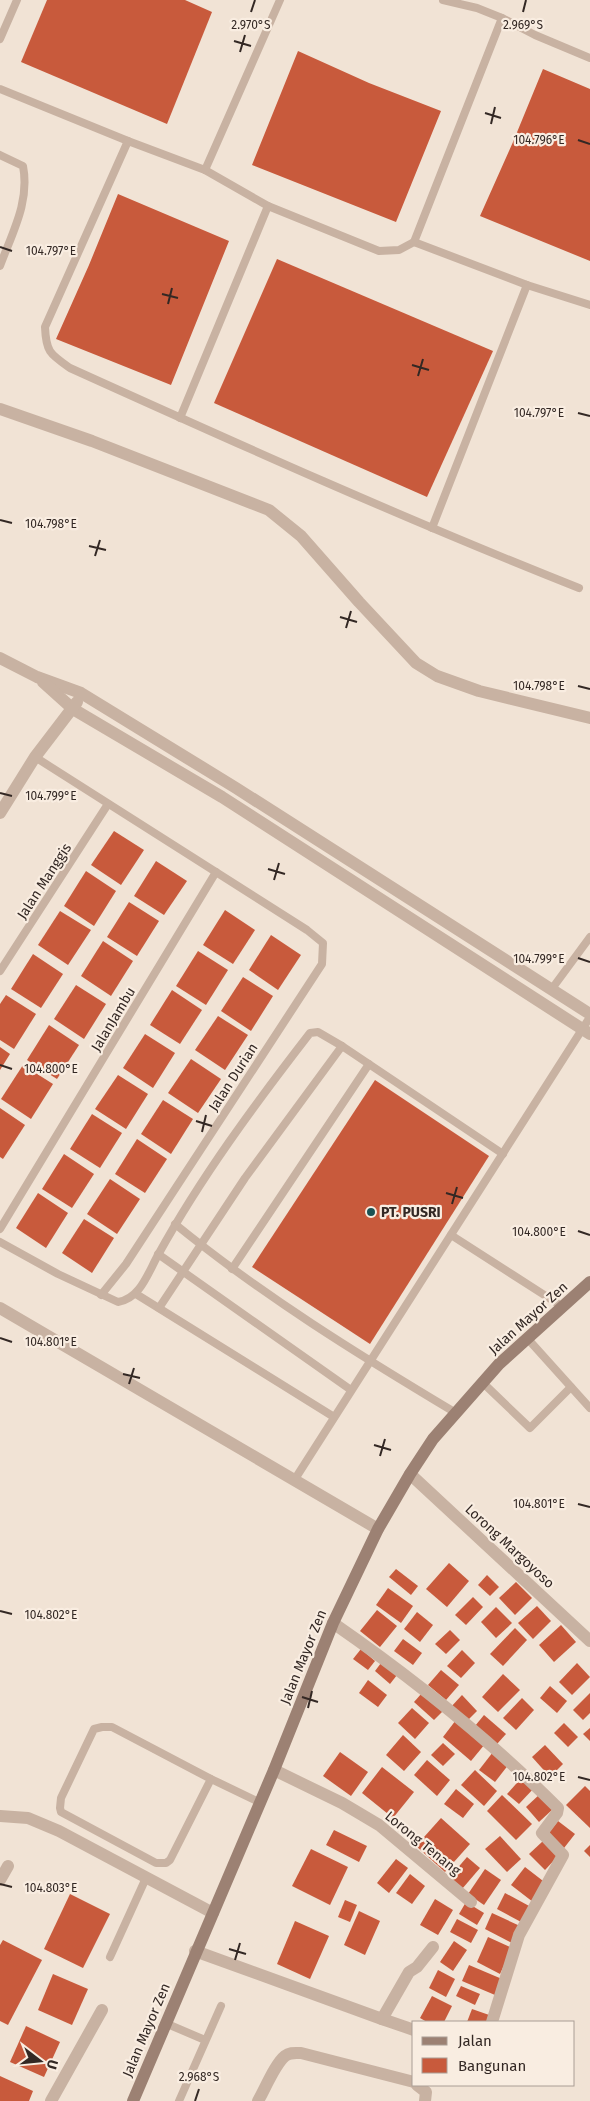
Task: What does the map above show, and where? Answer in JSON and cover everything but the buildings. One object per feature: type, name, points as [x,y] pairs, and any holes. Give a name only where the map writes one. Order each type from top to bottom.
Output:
[{"type":"street","points":[[0,409],[92,441],[269,510],[301,536],[416,663],[437,676],[479,691],[590,718]]},
{"type":"street","points":[[0,658],[38,677],[81,693],[236,788],[590,1015]]},
{"type":"street","points":[[38,677],[73,709],[222,796],[431,933],[586,1031]]},
{"type":"street","points":[[0,813],[35,757],[73,709],[81,693]]},
{"type":"street","name":"Jalan Mayor Zen","points":[[133,2101],[195,1951],[214,1913],[274,1770],[332,1623],[378,1529],[433,1439],[482,1382],[527,1338],[590,1282]]},
{"type":"street","points":[[0,1308],[378,1529]]},
{"type":"street","name":"Lorong Margoyoso","points":[[410,1474],[590,1641]]},
{"type":"street","points":[[332,1623],[382,1657],[518,1767],[558,1808],[557,1814],[542,1833],[563,1855],[519,1935],[492,2021]]},
{"type":"street","name":"Lorong Tenang","points":[[274,1770],[342,1803],[380,1825],[471,1902]]},
{"type":"street","points":[[0,1816],[28,1818],[58,1831],[214,1913]]},
{"type":"street","points":[[0,1880],[8,1866]]},
{"type":"street","points":[[382,2019],[409,1972],[417,1967],[434,1947]]},
{"type":"street","points":[[195,1951],[412,2029]]},
{"type":"street","points":[[51,2101],[102,2010]]},
{"type":"street","points":[[258,2101],[280,2063],[286,2055],[292,2053],[301,2053],[412,2081]]},
{"type":"street","points":[[418,2086],[426,2092],[425,2101]]},
{"type":"lane","points":[[0,39],[17,0]]},
{"type":"lane","points":[[205,170],[280,0]]},
{"type":"lane","points":[[443,0],[477,8],[590,58]]},
{"type":"lane","points":[[0,89],[205,170],[268,206],[379,251],[399,250],[414,242],[502,18]]},
{"type":"lane","points":[[128,141],[45,328],[46,346],[55,357],[70,368],[180,418],[432,528],[579,588]]},
{"type":"lane","points":[[0,155],[23,166],[26,182],[24,203],[0,266]]},
{"type":"lane","points":[[180,418],[268,206]]},
{"type":"lane","points":[[414,242],[527,285],[590,305]]},
{"type":"lane","points":[[432,528],[527,285]]},
{"type":"lane","points":[[35,757],[216,872]]},
{"type":"lane","name":"Jalan Manggis","points":[[0,971],[108,804]]},
{"type":"lane","name":"Jalan Durian","points":[[101,1295],[126,1264],[322,964],[323,943],[307,930],[216,872]]},
{"type":"lane","name":"JalanJambu","points":[[0,1229],[216,872]]},
{"type":"lane","points":[[551,990],[590,937]]},
{"type":"lane","points":[[294,1479],[503,1154],[586,1031],[590,1015]]},
{"type":"lane","points":[[0,1242],[118,1302],[124,1301],[136,1294],[175,1224],[257,1101],[310,1033],[318,1032],[342,1046],[503,1154]]},
{"type":"lane","points":[[159,1308],[245,1178],[342,1046]]},
{"type":"lane","points":[[232,1269],[370,1064]]},
{"type":"lane","points":[[175,1224],[232,1269],[370,1361],[456,1413]]},
{"type":"lane","points":[[451,1235],[562,1307]]},
{"type":"lane","points":[[158,1254],[351,1390]]},
{"type":"lane","points":[[136,1294],[334,1417]]},
{"type":"lane","points":[[527,1338],[590,1408]]},
{"type":"lane","points":[[482,1382],[530,1428],[571,1387]]},
{"type":"lane","points":[[211,1779],[170,1860],[166,1863],[156,1863],[61,1812],[60,1808],[62,1798],[94,1729],[102,1727],[112,1727],[259,1802]]},
{"type":"lane","points":[[110,1957],[146,1878]]},
{"type":"lane","points":[[179,2101],[222,2006]]},
{"type":"lane","points":[[165,2023],[205,2040]]},
{"type":"place","name":"PT. PUSRI","points":[[371,1212]]}]
